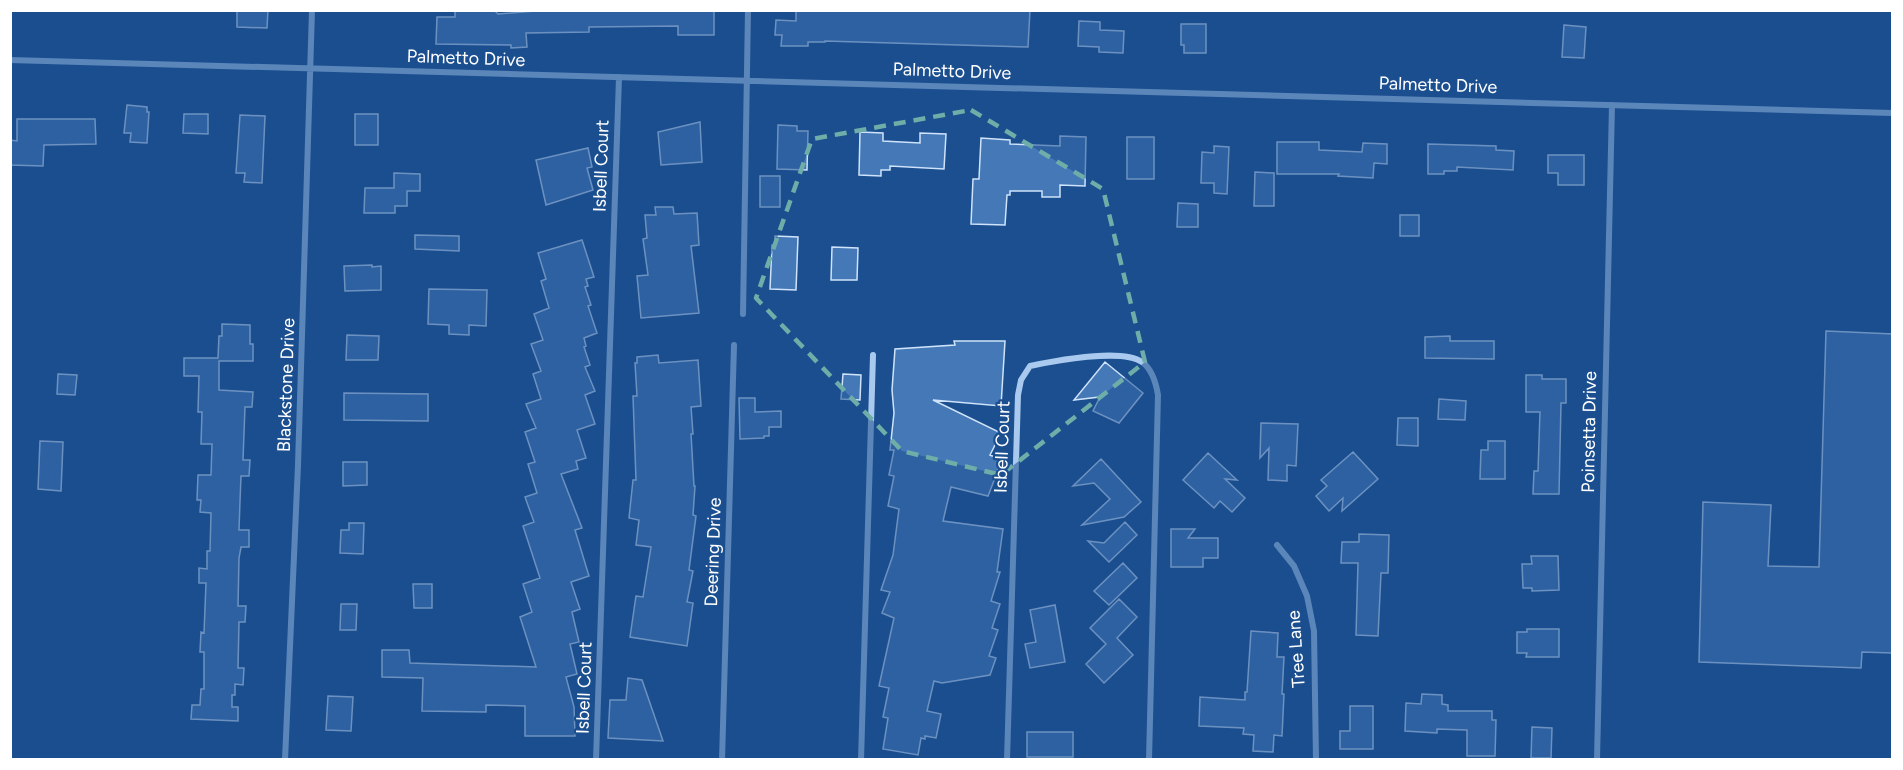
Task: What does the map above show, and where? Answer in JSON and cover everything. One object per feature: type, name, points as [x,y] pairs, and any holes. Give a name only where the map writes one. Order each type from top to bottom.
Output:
[{"type":"street","name":"Blackstone Drive","points":[[285,759],[298,465],[312,10]]},
{"type":"street","points":[[744,314],[748,10]]},
{"type":"street","name":"Palmetto Drive","points":[[10,60],[1893,113]]},
{"type":"street","name":"Isbell Court","points":[[596,759],[619,77]]},
{"type":"street","name":"Poinsetta Drive","points":[[1597,759],[1612,105]]},
{"type":"street","name":"Deering Drive","points":[[722,759],[734,345]]},
{"type":"street","points":[[861,759],[873,355]]},
{"type":"street","name":"Isbell Court","points":[[1007,759],[1018,395],[1022,380],[1030,366],[1108,355],[1140,360],[1148,367],[1158,394],[1149,759]]},
{"type":"street","name":"Tree Lane","points":[[1277,545],[1294,566],[1307,596],[1314,631],[1316,759]]},
{"type":"highlighted area","points":[[971,110],[1103,189],[1145,362],[1001,475],[902,451],[756,298],[812,139]]},
{"type":"building","points":[[237,10],[268,10],[267,28],[237,27]]},
{"type":"building","points":[[455,10],[494,10],[498,14],[548,10],[714,10],[714,35],[678,35],[678,26],[589,27],[589,32],[526,33],[527,47],[436,44],[437,17],[455,17]]},
{"type":"building","points":[[796,10],[1030,10],[1028,47],[825,41],[808,42],[808,46],[781,46],[782,35],[775,35],[776,20],[796,21]]},
{"type":"building","points":[[1079,21],[1100,22],[1100,30],[1124,31],[1123,53],[1099,52],[1099,47],[1078,46]]},
{"type":"building","points":[[1181,24],[1206,24],[1206,53],[1184,53],[1184,45],[1181,45]]},
{"type":"building","points":[[1564,25],[1586,27],[1584,58],[1562,57]]},
{"type":"building","points":[[127,105],[147,107],[147,112],[149,112],[147,143],[130,142],[131,133],[124,133]]},
{"type":"building","points":[[184,114],[208,114],[208,134],[183,133]]},
{"type":"building","points":[[355,114],[378,114],[378,145],[355,145]]},
{"type":"building","points":[[240,115],[265,116],[262,183],[244,182],[245,173],[236,173]]},
{"type":"building","points":[[17,119],[95,119],[96,144],[44,145],[43,166],[10,165],[10,140],[17,141]]},
{"type":"building","points":[[700,122],[702,162],[661,165],[658,132]]},
{"type":"building","points":[[778,125],[797,126],[797,131],[808,131],[807,170],[777,169]]},
{"type":"building","points":[[860,132],[883,133],[883,141],[920,143],[920,133],[946,134],[944,169],[890,166],[890,170],[881,170],[881,176],[859,175]]},
{"type":"building","points":[[1060,136],[1086,137],[1085,186],[1060,185],[1060,197],[1042,197],[1042,191],[1010,191],[1010,195],[1007,195],[1005,225],[971,224],[973,179],[979,179],[981,138],[1010,140],[1010,144],[1060,146]]},
{"type":"building","points":[[1127,137],[1154,137],[1154,179],[1127,179]]},
{"type":"building","points":[[1277,142],[1319,142],[1319,150],[1362,152],[1363,143],[1387,144],[1387,164],[1374,163],[1373,178],[1338,176],[1339,174],[1277,174]]},
{"type":"building","points":[[1428,144],[1496,146],[1496,150],[1514,151],[1513,170],[1457,167],[1457,171],[1428,174]]},
{"type":"building","points":[[1214,146],[1229,147],[1227,194],[1214,193],[1214,183],[1201,183],[1202,152],[1214,153]]},
{"type":"building","points":[[588,148],[592,167],[587,168],[593,190],[546,205],[536,160]]},
{"type":"building","points":[[1548,155],[1584,155],[1584,185],[1558,185],[1558,173],[1548,173]]},
{"type":"building","points":[[1255,172],[1274,173],[1274,206],[1254,206]]},
{"type":"building","points":[[394,173],[420,174],[420,191],[407,191],[407,206],[395,206],[395,213],[364,213],[365,188],[394,188]]},
{"type":"building","points":[[760,176],[780,176],[780,207],[760,207]]},
{"type":"building","points":[[1178,203],[1198,204],[1198,227],[1177,227]]},
{"type":"building","points":[[655,207],[673,207],[674,214],[697,213],[699,245],[691,246],[699,313],[641,318],[637,276],[648,275],[643,239],[647,238],[645,215],[656,215]]},
{"type":"building","points":[[1400,215],[1419,215],[1419,236],[1400,236]]},
{"type":"building","points":[[415,235],[459,236],[459,251],[415,249]]},
{"type":"building","points":[[775,236],[798,237],[796,290],[770,289],[772,245],[775,245]]},
{"type":"building","points":[[582,240],[594,277],[586,279],[588,286],[585,287],[591,305],[588,306],[597,333],[584,338],[586,346],[584,347],[590,365],[585,367],[595,391],[585,395],[595,424],[577,430],[586,458],[576,461],[578,469],[561,474],[582,528],[575,530],[589,576],[571,582],[580,609],[572,612],[579,642],[570,644],[577,674],[566,677],[574,707],[575,736],[525,736],[525,706],[486,705],[486,712],[422,711],[423,678],[382,677],[382,650],[409,650],[410,663],[536,667],[520,617],[532,612],[523,584],[540,578],[523,526],[534,522],[525,497],[537,493],[528,464],[535,462],[525,432],[536,428],[526,404],[541,399],[533,374],[541,371],[531,344],[543,340],[534,314],[549,308],[541,281],[546,279],[538,253]]},
{"type":"building","points":[[832,247],[858,248],[857,280],[831,280]]},
{"type":"building","points":[[372,265],[372,267],[381,266],[381,290],[345,291],[344,266]]},
{"type":"building","points":[[429,289],[487,290],[486,326],[469,325],[469,335],[449,334],[449,325],[428,324]]},
{"type":"building","points":[[222,324],[250,325],[250,344],[253,344],[253,361],[219,361],[219,390],[253,392],[252,407],[245,407],[243,460],[250,460],[249,476],[241,476],[239,530],[249,530],[249,547],[241,547],[239,558],[238,606],[246,606],[245,622],[239,622],[238,668],[244,668],[243,685],[235,684],[235,695],[232,695],[232,707],[238,707],[238,721],[191,719],[192,705],[200,705],[201,689],[204,689],[204,652],[200,652],[201,632],[204,633],[206,583],[199,583],[199,568],[207,569],[207,551],[210,551],[211,513],[200,512],[201,500],[197,500],[198,475],[211,475],[212,444],[201,444],[202,412],[198,412],[199,376],[184,376],[184,358],[218,358]]},
{"type":"building","points":[[1826,331],[1893,334],[1893,653],[1862,652],[1861,668],[1699,662],[1703,502],[1771,505],[1768,566],[1819,567]]},
{"type":"building","points":[[347,335],[379,336],[378,360],[346,360]]},
{"type":"building","points":[[1450,336],[1450,341],[1494,341],[1494,359],[1425,358],[1425,337]]},
{"type":"building","points":[[954,341],[1005,341],[1001,406],[933,400],[1001,433],[990,455],[1002,460],[988,496],[951,487],[943,521],[1003,529],[997,572],[1000,572],[991,601],[1000,604],[992,628],[998,630],[989,656],[996,658],[990,675],[942,683],[934,681],[927,711],[941,714],[936,738],[925,736],[925,739],[921,738],[918,755],[883,749],[888,718],[883,717],[889,688],[879,686],[894,618],[882,613],[890,592],[881,590],[893,555],[899,509],[888,506],[894,476],[889,475],[894,450],[890,450],[894,413],[892,390],[895,349],[955,345]]},
{"type":"building","points":[[658,355],[659,363],[698,360],[701,406],[691,407],[695,486],[693,515],[696,516],[689,570],[693,571],[687,602],[693,603],[687,646],[630,637],[636,596],[643,597],[651,547],[636,545],[639,520],[629,518],[633,480],[636,480],[633,396],[637,396],[635,363],[637,363],[637,357]]},
{"type":"building","points":[[1105,362],[1143,393],[1119,423],[1093,411],[1100,397],[1074,400]]},
{"type":"building","points":[[58,374],[77,375],[75,395],[57,394]]},
{"type":"building","points":[[843,374],[861,375],[860,400],[841,399]]},
{"type":"building","points":[[1526,375],[1542,375],[1542,379],[1566,379],[1566,403],[1561,403],[1559,494],[1533,494],[1534,471],[1538,471],[1540,412],[1526,412]]},
{"type":"building","points":[[344,393],[428,394],[428,421],[344,420]]},
{"type":"building","points":[[739,398],[755,398],[755,412],[781,411],[781,427],[769,427],[769,436],[764,436],[764,438],[740,439]]},
{"type":"building","points":[[1439,399],[1466,401],[1465,420],[1438,419]]},
{"type":"building","points":[[1398,418],[1418,418],[1418,446],[1397,445]]},
{"type":"building","points":[[1261,423],[1298,424],[1296,466],[1287,465],[1287,481],[1268,480],[1269,448],[1260,458]]},
{"type":"building","points":[[40,441],[63,442],[61,491],[38,489]]},
{"type":"building","points":[[1488,441],[1505,441],[1505,479],[1480,479],[1481,450],[1488,450]]},
{"type":"building","points":[[1353,452],[1378,479],[1342,511],[1343,498],[1329,511],[1316,496],[1327,486],[1321,480]]},
{"type":"building","points":[[1208,453],[1237,480],[1225,479],[1245,498],[1232,512],[1220,501],[1214,508],[1183,480]]},
{"type":"building","points":[[1101,459],[1141,502],[1124,517],[1082,525],[1110,499],[1094,483],[1073,486]]},
{"type":"building","points":[[343,462],[367,462],[367,485],[343,486]]},
{"type":"building","points":[[1125,522],[1137,535],[1109,562],[1088,541],[1104,543]]},
{"type":"building","points":[[349,523],[364,523],[363,554],[340,553],[341,530],[349,530]]},
{"type":"building","points":[[1171,529],[1195,529],[1188,538],[1218,538],[1218,558],[1203,558],[1203,567],[1171,567]]},
{"type":"building","points":[[1359,534],[1389,535],[1388,573],[1381,573],[1378,636],[1356,635],[1358,563],[1341,563],[1342,542],[1359,542]]},
{"type":"building","points":[[1531,556],[1558,556],[1559,590],[1532,591],[1532,588],[1523,588],[1522,564],[1532,564]]},
{"type":"building","points":[[1123,563],[1137,578],[1109,605],[1094,591]]},
{"type":"building","points":[[413,584],[432,584],[432,608],[414,608]]},
{"type":"building","points":[[1119,599],[1137,617],[1117,638],[1133,655],[1104,683],[1086,664],[1106,644],[1090,628]]},
{"type":"building","points":[[341,604],[357,604],[356,630],[340,630]]},
{"type":"building","points":[[1055,605],[1065,662],[1030,668],[1025,644],[1036,642],[1030,610]]},
{"type":"building","points":[[1527,629],[1559,629],[1559,657],[1526,657],[1527,653],[1517,653],[1517,632],[1527,632]]},
{"type":"building","points":[[1251,631],[1278,633],[1277,657],[1284,657],[1282,736],[1274,735],[1273,752],[1253,751],[1254,735],[1243,734],[1244,728],[1199,726],[1200,697],[1245,700]]},
{"type":"building","points":[[628,678],[642,680],[663,741],[608,738],[610,700],[626,700]]},
{"type":"building","points":[[1422,694],[1442,695],[1442,704],[1448,705],[1448,711],[1492,711],[1492,720],[1496,720],[1495,756],[1467,756],[1467,730],[1437,729],[1437,733],[1405,731],[1406,703],[1421,704]]},
{"type":"building","points":[[328,696],[353,697],[351,731],[326,730]]},
{"type":"building","points":[[1350,706],[1373,706],[1373,749],[1340,749],[1340,731],[1350,731]]},
{"type":"building","points":[[1532,727],[1552,728],[1551,758],[1531,758]]},
{"type":"building","points":[[1027,732],[1073,732],[1073,757],[1027,757]]}]
